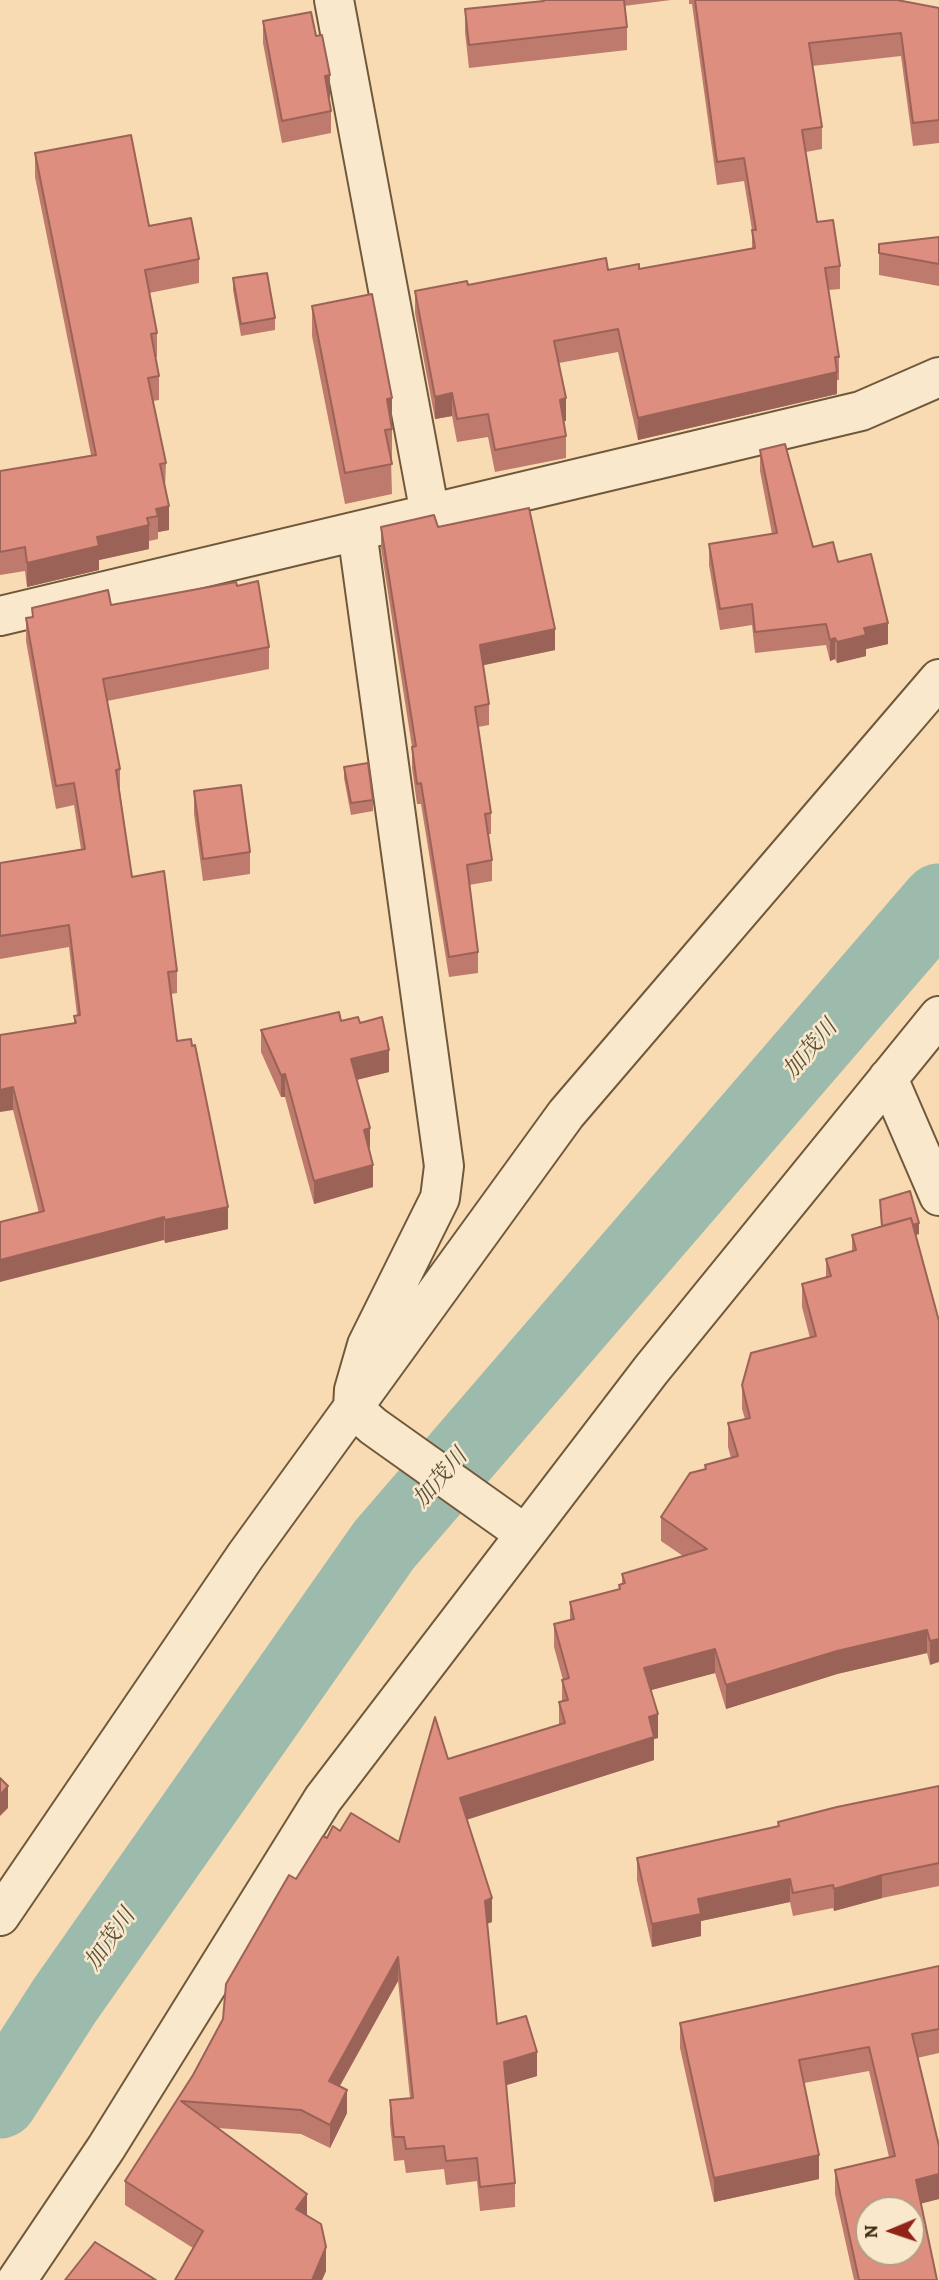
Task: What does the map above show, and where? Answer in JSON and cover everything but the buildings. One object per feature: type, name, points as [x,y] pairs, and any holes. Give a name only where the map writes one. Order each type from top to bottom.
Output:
[{"type":"street","points":[[334,0],[430,514]]},
{"type":"street","points":[[0,616],[862,411],[939,377]]},
{"type":"street","points":[[353,1408],[354,1390],[367,1345],[440,1198],[444,1166],[357,531]]},
{"type":"street","points":[[0,1916],[246,1555],[566,1114],[939,679]]},
{"type":"street","points":[[18,2280],[106,2148],[323,1799],[650,1370],[939,1016]]},
{"type":"street","points":[[888,1078],[939,1196]]},
{"type":"street","points":[[353,1408],[373,1426],[525,1534]]},
{"type":"waterway","name":"加茂川","points":[[0,2101],[65,2000],[384,1545],[939,901]]}]
